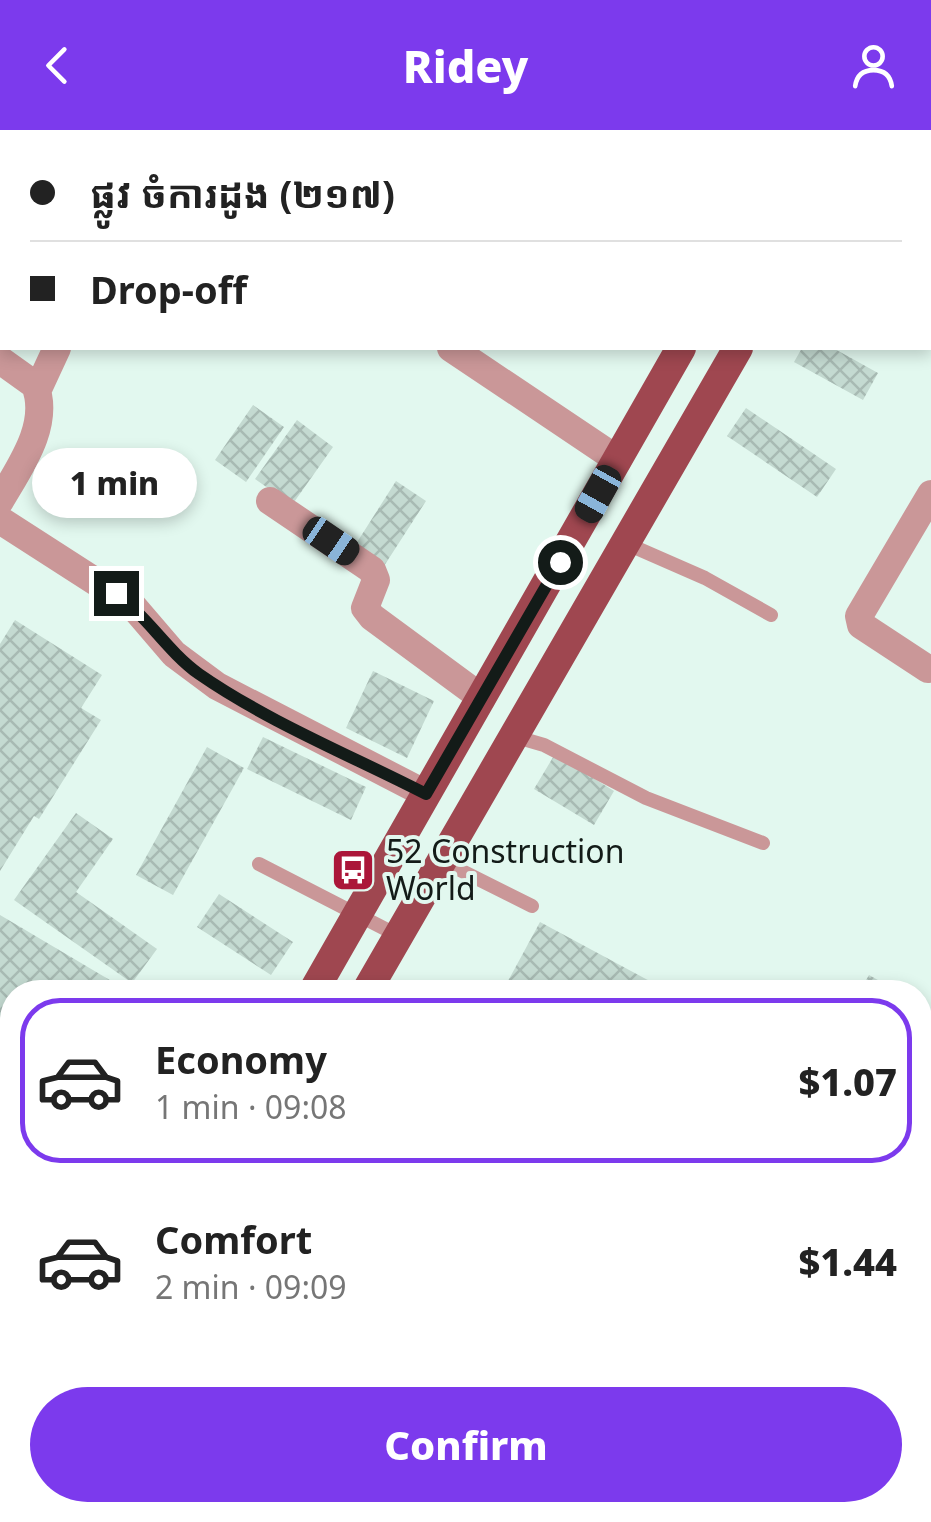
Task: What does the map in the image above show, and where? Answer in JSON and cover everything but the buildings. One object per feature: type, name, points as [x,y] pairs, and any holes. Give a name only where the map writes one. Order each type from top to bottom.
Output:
[{"type":"main road","points":[[320,980],[680,350]]},
{"type":"main road","points":[[382,980],[399,936],[441,861],[737,350]]},
{"type":"street","points":[[0,502],[29,452],[39,415],[38,390],[56,350]]},
{"type":"street","points":[[453,350],[618,460]]},
{"type":"street","points":[[0,360],[38,390]]},
{"type":"street","points":[[928,669],[860,626],[860,616],[931,494]]},
{"type":"street","points":[[270,500],[372,570],[376,580],[365,608],[372,617],[482,698]]},
{"type":"street","points":[[0,520],[132,605],[174,654],[216,686],[426,794]]},
{"type":"lane","points":[[625,543],[704,578],[771,615]]},
{"type":"lane","points":[[513,736],[544,745],[646,798],[763,843]]},
{"type":"lane","points":[[441,861],[532,906]]},
{"type":"lane","points":[[259,864],[399,936]]},
{"type":"place","name":"52 Construction World","points":[[353,870]]},
{"type":"route","points":[[116,593],[132,605],[174,654],[216,686],[426,794],[560,562]]}]
